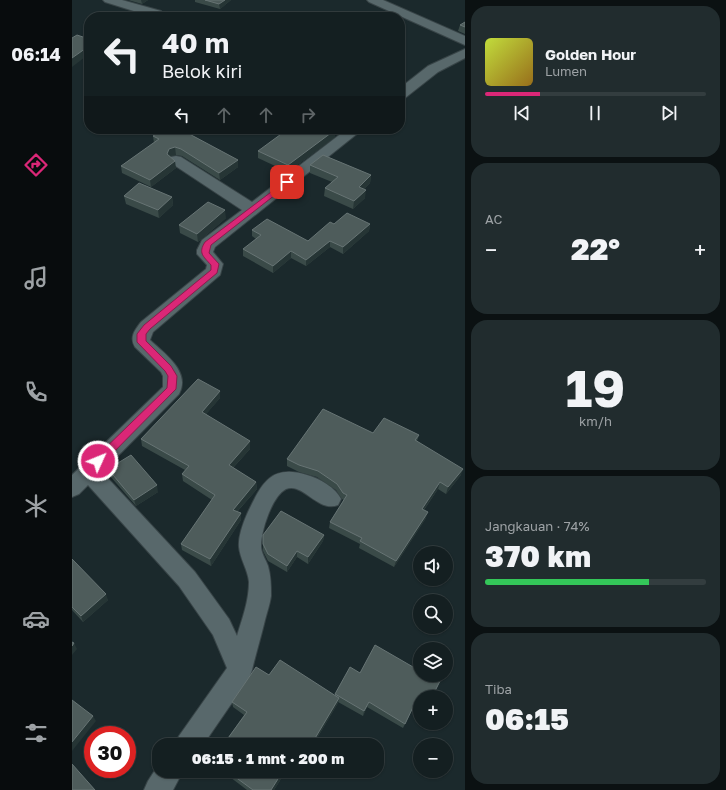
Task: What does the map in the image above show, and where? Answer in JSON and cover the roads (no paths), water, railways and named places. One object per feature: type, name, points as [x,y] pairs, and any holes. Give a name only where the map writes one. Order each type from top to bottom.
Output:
[{"type":"street","points":[[109,0],[151,12]]},
{"type":"street","points":[[373,0],[400,12]]},
{"type":"street","points":[[405,14],[465,41]]},
{"type":"street","points":[[405,91],[433,69],[465,53]]},
{"type":"street","points":[[72,488],[172,389],[172,376],[168,368],[141,342],[142,334],[147,327],[214,271],[215,264],[205,254],[204,250],[208,244],[350,134]]},
{"type":"street","points":[[176,160],[252,209]]},
{"type":"street","points":[[88,471],[191,584],[221,627],[240,670]]},
{"type":"street","points":[[193,738],[240,670],[259,598],[260,582],[257,566],[250,547],[257,516],[267,494],[282,480],[289,480],[306,483],[332,499]]},
{"type":"street","points":[[157,790],[165,778]]}]
